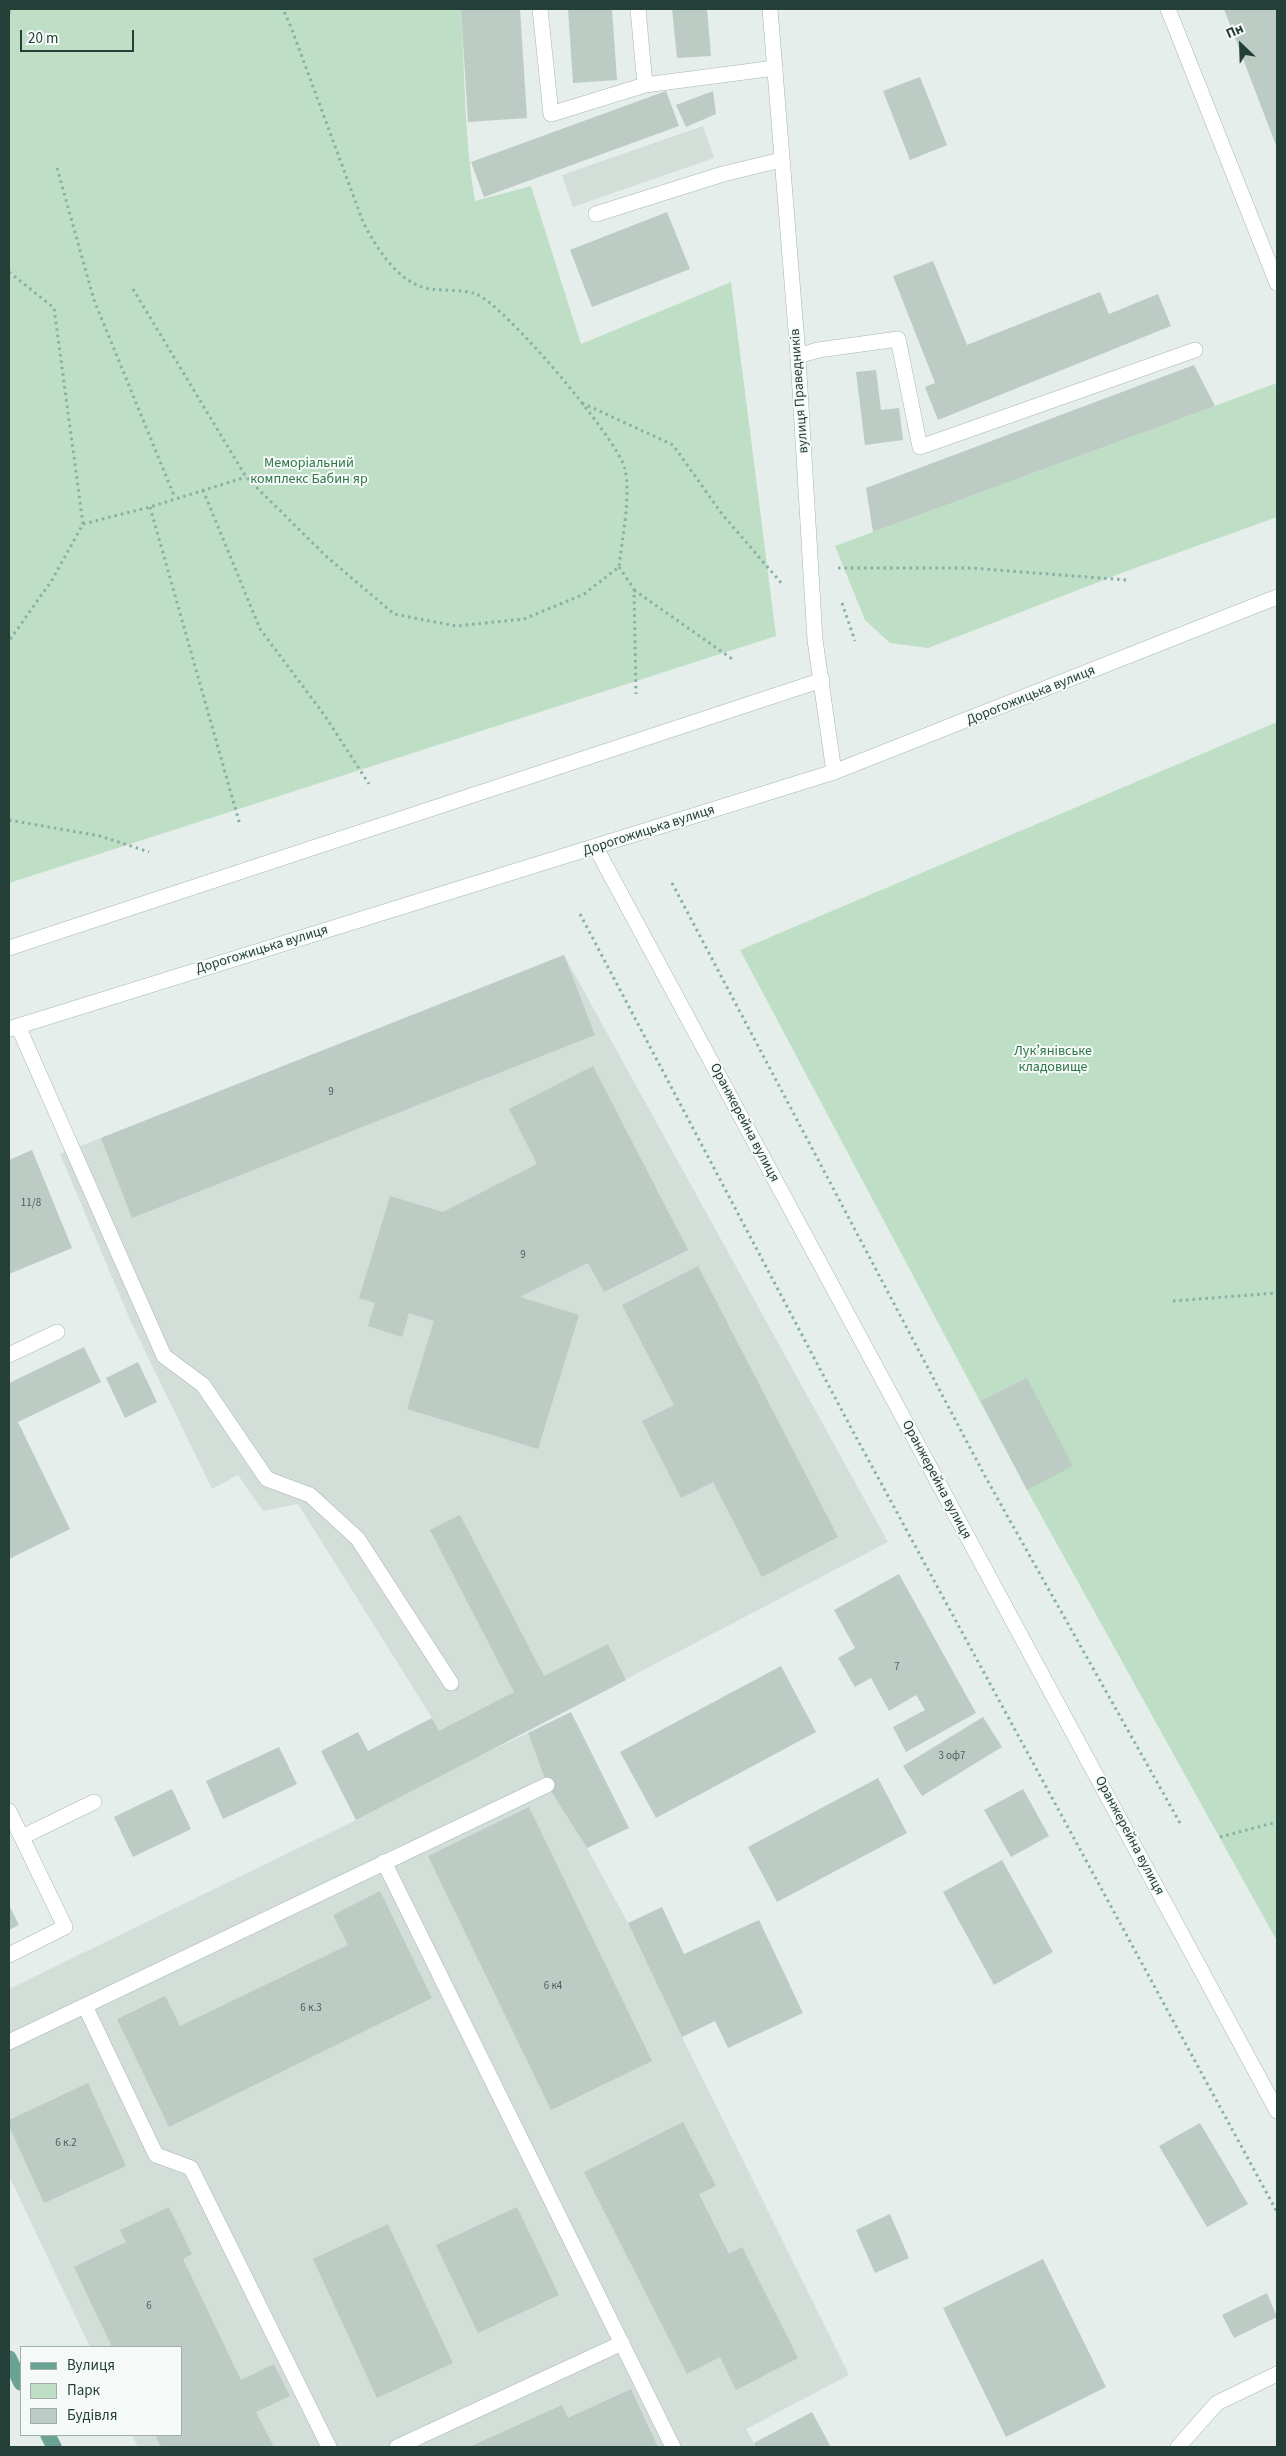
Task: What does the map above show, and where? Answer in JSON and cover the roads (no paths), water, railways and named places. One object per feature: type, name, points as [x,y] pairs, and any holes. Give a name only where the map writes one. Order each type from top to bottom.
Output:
[{"type":"main road","points":[[9,2358],[20,2381]]},
{"type":"street","points":[[540,9],[551,114],[645,86],[775,68]]},
{"type":"street","points":[[638,9],[645,86]]},
{"type":"street","name":"вулиця Праведників","points":[[770,9],[798,356],[815,640],[834,772]]},
{"type":"street","points":[[1168,9],[1277,283]]},
{"type":"street","points":[[596,214],[723,174],[781,160]]},
{"type":"street","points":[[798,356],[818,350],[898,339],[920,447],[1195,350]]},
{"type":"street","name":"Дорогожицька вулиця","points":[[13,1028],[596,848],[834,772],[1277,597]]},
{"type":"street","points":[[9,948],[822,680]]},
{"type":"street","name":"Оранжерейна вулиця","points":[[596,848],[1277,2111]]},
{"type":"street","points":[[13,1028],[164,1356],[204,1385],[267,1478],[310,1495],[358,1539],[451,1683]]},
{"type":"street","points":[[9,1355],[57,1332]]},
{"type":"street","points":[[9,2042],[548,1784]]},
{"type":"street","points":[[22,1837],[94,1802]]},
{"type":"street","points":[[9,1811],[65,1927],[9,1955]]},
{"type":"street","points":[[384,1862],[673,2447]]},
{"type":"street","points":[[85,2006],[156,2155],[191,2168],[329,2447]]},
{"type":"street","points":[[397,2447],[622,2343]]},
{"type":"street","points":[[1178,2447],[1217,2403],[1277,2374]]},
{"type":"park label","name":"Меморіальний комплекс Бабин яр","points":[[309,472]]},
{"type":"park label","name":"Лукʼянівське кладовище","points":[[1053,1060]]}]
